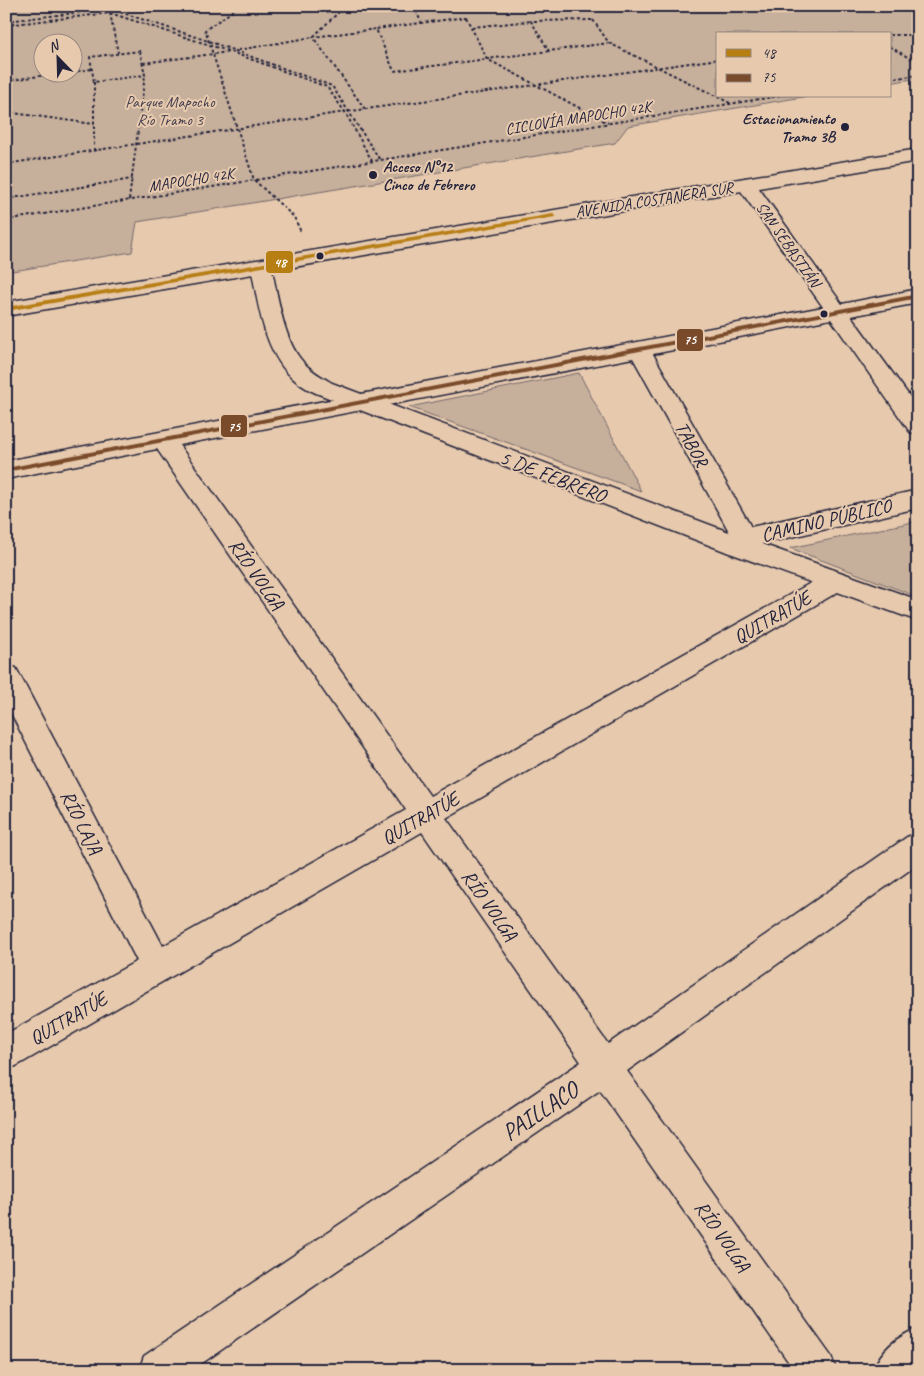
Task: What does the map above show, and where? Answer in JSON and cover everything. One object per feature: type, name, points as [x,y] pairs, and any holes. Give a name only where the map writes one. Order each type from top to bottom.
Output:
[{"type":"street","name":"AVENIDA COSTANERA SUR","points":[[6,309],[918,155]]},
{"type":"street","name":"SAN SEBASTIÁN","points":[[746,184],[918,426]]},
{"type":"street","name":"5 DE FEBRERO","points":[[260,266],[279,339],[291,361],[302,375],[324,388],[741,542],[834,582],[918,611]]},
{"type":"street","points":[[6,470],[918,296]]},
{"type":"street","name":"TABOR","points":[[639,349],[741,542]]},
{"type":"street","name":"RÍO VOLGA","points":[[163,440],[817,1370]]},
{"type":"street","name":"CAMINO PÚBLICO","points":[[741,542],[918,500]]},
{"type":"street","name":"QUITRATÚE","points":[[6,1053],[834,582]]},
{"type":"street","name":"RÍO LAJA","points":[[6,676],[157,967]]},
{"type":"street","name":"PAILLACO","points":[[158,1370],[604,1067],[918,848]]},
{"type":"street","points":[[892,1370],[918,1347]]},
{"type":"path","points":[[232,6],[234,10],[205,30],[236,129],[254,180],[294,217],[313,257]]},
{"type":"path","points":[[313,37],[344,6]]},
{"type":"path","points":[[414,6],[421,22]]},
{"type":"path","points":[[6,21],[111,9],[208,41],[332,86],[380,160]]},
{"type":"path","points":[[110,13],[118,54]]},
{"type":"path","points":[[6,25],[110,13],[209,44],[327,87],[345,112],[372,161]]},
{"type":"path","points":[[143,63],[231,52],[376,28],[466,17],[487,59],[609,123]]},
{"type":"path","points":[[472,27],[531,21],[593,20],[609,43],[716,96]]},
{"type":"path","points":[[531,21],[549,51]]},
{"type":"path","points":[[376,28],[394,71],[609,43]]},
{"type":"path","points":[[892,36],[918,35]]},
{"type":"path","points":[[313,37],[365,109]]},
{"type":"path","points":[[892,48],[918,60]]},
{"type":"path","points":[[94,151],[94,82],[90,57],[140,50],[145,76],[129,200]]},
{"type":"path","points":[[6,164],[365,109],[716,59]]},
{"type":"path","points":[[82,70],[92,69]]},
{"type":"path","points":[[892,79],[918,75]]},
{"type":"path","points":[[94,82],[145,76]]},
{"type":"path","points":[[6,80],[32,77]]},
{"type":"path","points":[[719,98],[732,104]]},
{"type":"path","name":"CICLOVÍA MAPOCHO 42K","points":[[380,160],[767,98]]},
{"type":"path","points":[[6,112],[94,124]]},
{"type":"path","name":"MAPOCHO 42K","points":[[6,220],[380,160]]},
{"type":"path","points":[[6,199],[132,179]]},
{"type":"green space","name":"Parque Mapocho Río Tramo 3","points":[[6,6],[918,6],[918,78],[892,83],[892,32],[716,32],[716,98],[797,98],[628,126],[615,143],[137,222],[132,252],[6,272]]},
{"type":"green space","points":[[579,373],[641,491],[409,407]]},
{"type":"green space","points":[[918,521],[918,597],[790,548]]},
{"type":"transit line","name":"48","points":[[6,309],[553,216]]},
{"type":"transit line","name":"75","points":[[6,470],[918,296]]},
{"type":"place","name":"Estacionamiento Tramo 3B","points":[[845,127]]},
{"type":"place","name":"Acceso N°12 Cinco de Febrero","points":[[373,175]]}]
